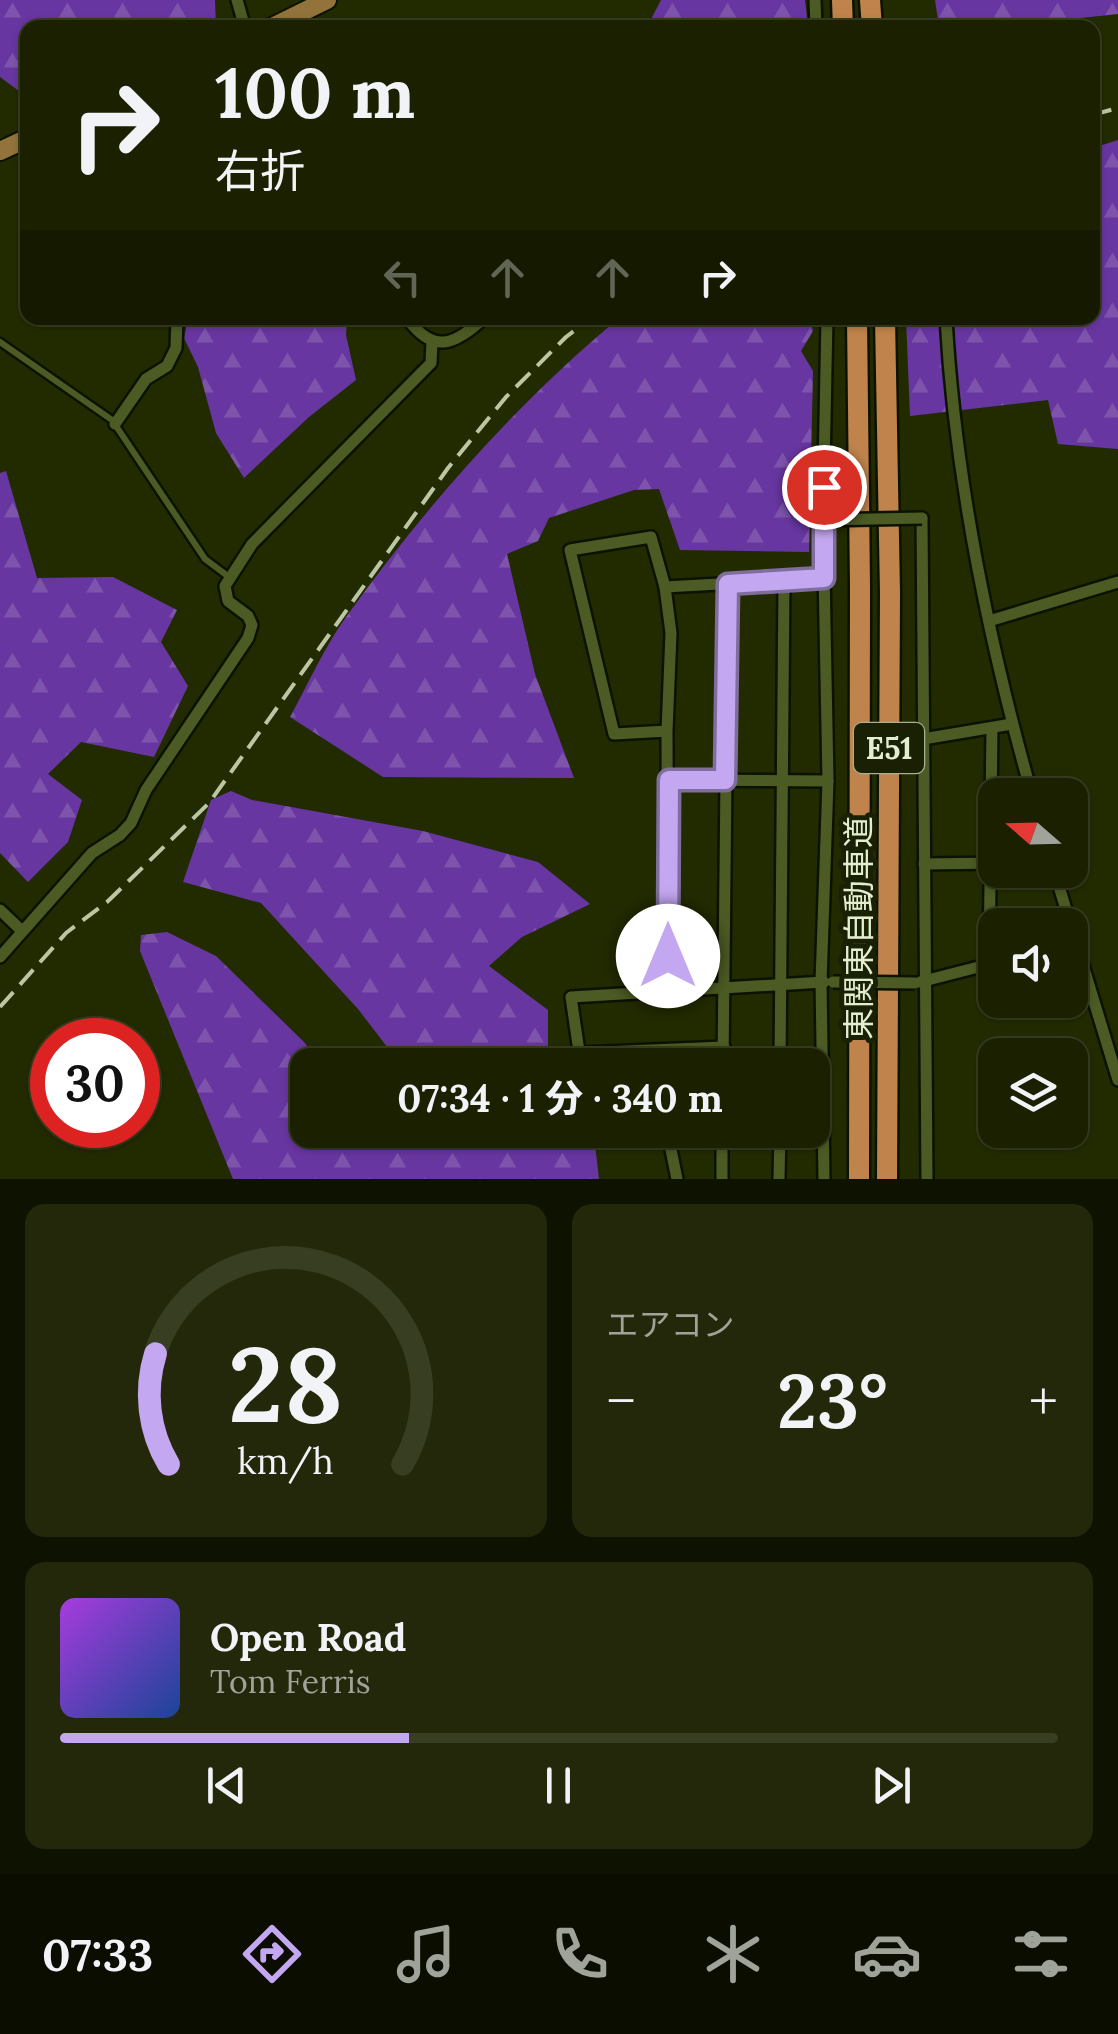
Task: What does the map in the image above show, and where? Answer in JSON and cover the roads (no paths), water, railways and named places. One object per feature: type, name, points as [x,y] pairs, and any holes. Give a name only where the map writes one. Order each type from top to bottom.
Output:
[{"type":"highway","name":"東関東自動車道","points":[[857,325],[859,1179]]},
{"type":"highway","name":"東関東自動車道","points":[[885,325],[890,593],[888,1179]]},
{"type":"main road","points":[[286,20],[327,0]]},
{"type":"street","points":[[115,424],[146,379],[167,366],[176,348],[177,325]]},
{"type":"street","points":[[412,325],[420,336],[432,342],[445,342],[476,325]]},
{"type":"street","points":[[824,1179],[828,781],[823,520],[827,325]]},
{"type":"street","points":[[947,325],[955,435],[973,554],[1027,778]]},
{"type":"street","points":[[0,957],[92,852],[131,824],[146,790],[248,638],[252,625],[248,616],[228,601],[224,586],[252,544],[432,363],[432,342]]},
{"type":"street","points":[[823,520],[922,518],[924,864],[920,982],[927,1179]]},
{"type":"street","points":[[667,732],[614,734],[570,550],[651,537],[666,587],[670,634],[668,992]]},
{"type":"street","points":[[666,587],[824,578]]},
{"type":"street","points":[[780,1048],[784,580]]},
{"type":"street","points":[[989,621],[1118,582]]},
{"type":"street","points":[[712,1048],[724,1047],[728,584]]},
{"type":"street","points":[[923,739],[1012,724]]},
{"type":"street","points":[[992,728],[992,778]]},
{"type":"street","points":[[669,780],[828,781]]},
{"type":"street","points":[[924,864],[978,863]]},
{"type":"street","points":[[0,910],[22,931]]},
{"type":"street","points":[[578,1048],[571,997],[827,982],[920,982],[978,967]]},
{"type":"street","points":[[1088,989],[1118,1080]]},
{"type":"street","points":[[670,1148],[676,1179]]},
{"type":"street","points":[[722,1148],[722,1179]]},
{"type":"street","points":[[779,1179],[780,1148]]},
{"type":"lane","points":[[0,342],[115,424],[205,558],[230,578]]},
{"type":"railway","points":[[1100,113],[1118,108]]},
{"type":"railway","points":[[0,1007],[66,933],[107,902],[209,803],[448,468],[506,397],[582,325]]}]
